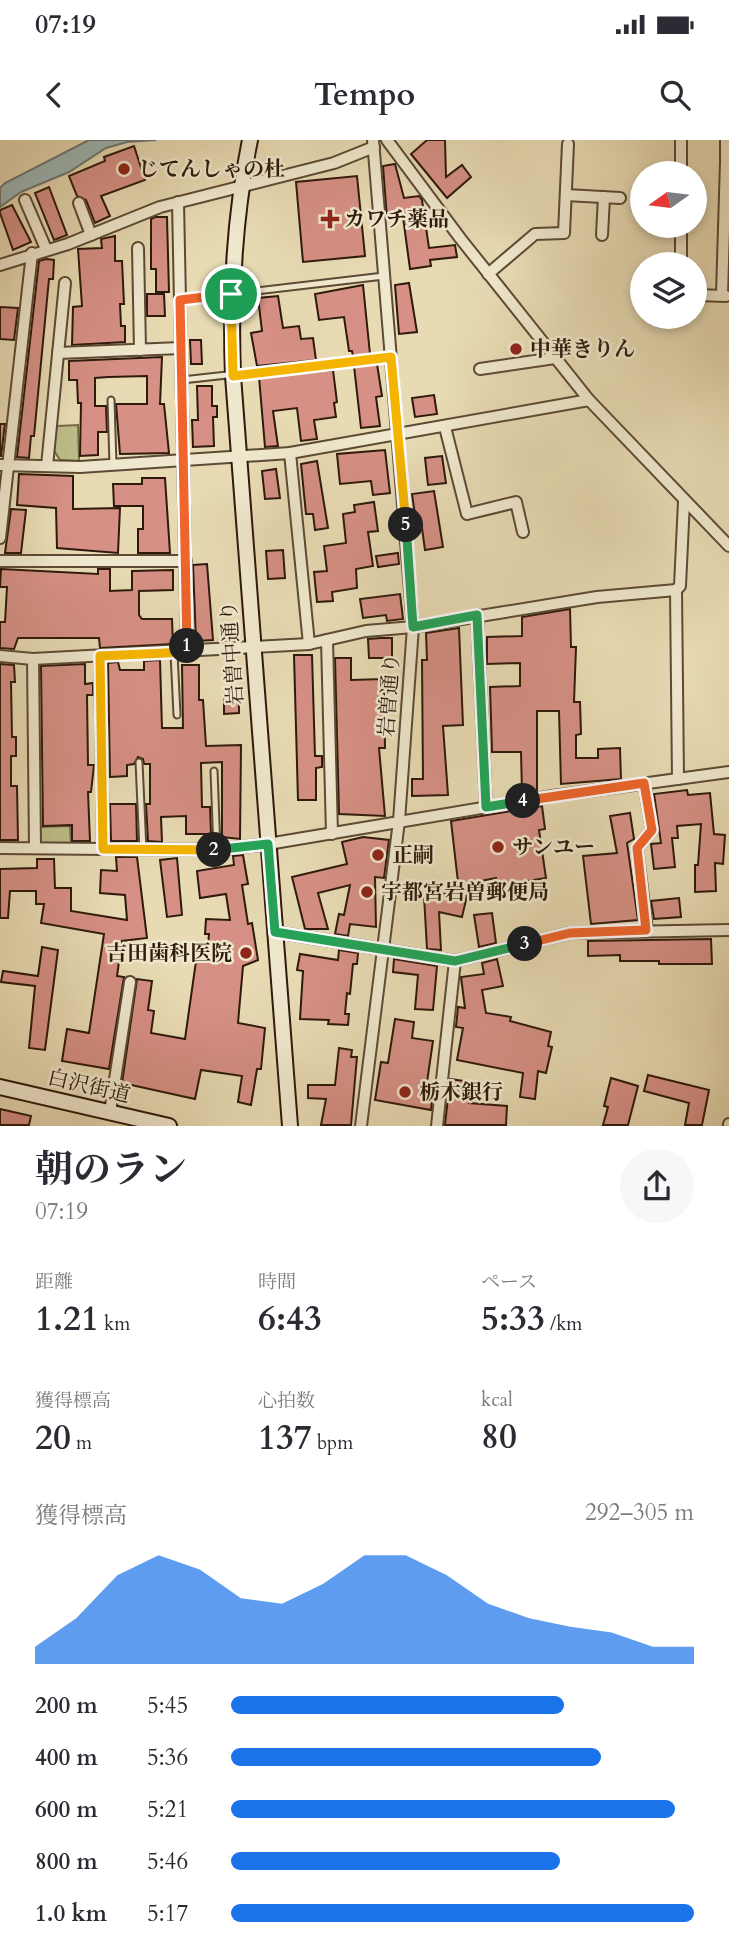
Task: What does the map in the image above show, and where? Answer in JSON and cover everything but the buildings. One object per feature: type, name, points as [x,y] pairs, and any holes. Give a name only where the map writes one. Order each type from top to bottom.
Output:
[{"type":"street","name":"岩曽中通り","points":[[250,140],[242,182],[231,294],[233,376],[290,1125]]},
{"type":"street","points":[[387,140],[488,274],[589,400],[729,546]]},
{"type":"street","points":[[681,140],[681,161]]},
{"type":"street","points":[[707,295],[725,295],[728,163],[726,140]]},
{"type":"street","points":[[0,265],[242,182],[334,163],[373,144]]},
{"type":"street","name":"岩曽通り","points":[[361,1125],[399,821],[413,627],[373,144]]},
{"type":"street","points":[[488,274],[535,234],[564,233],[568,144]]},
{"type":"street","points":[[566,195],[620,198]]},
{"type":"street","points":[[601,235],[604,197]]},
{"type":"street","points":[[25,200],[46,249]]},
{"type":"street","points":[[178,202],[187,652]]},
{"type":"street","points":[[79,204],[91,235]]},
{"type":"street","points":[[138,248],[140,350]]},
{"type":"street","points":[[0,538],[4,465],[32,253]]},
{"type":"street","points":[[47,466],[65,283]]},
{"type":"street","points":[[58,354],[181,348]]},
{"type":"street","points":[[480,369],[555,358]]},
{"type":"street","points":[[4,465],[113,465],[290,453],[589,400]]},
{"type":"street","points":[[445,427],[467,513],[516,502],[523,532]]},
{"type":"street","points":[[290,453],[309,644]]},
{"type":"street","points":[[0,656],[33,659],[309,644],[366,631],[413,627],[597,597],[676,590],[680,586],[684,501]]},
{"type":"street","points":[[0,561],[186,561]]},
{"type":"street","points":[[676,590],[678,779]]},
{"type":"street","points":[[477,615],[486,807]]},
{"type":"street","points":[[327,640],[332,834]]},
{"type":"street","points":[[100,656],[103,849]]},
{"type":"street","points":[[33,659],[35,848]]},
{"type":"street","points":[[0,848],[216,850],[729,772]]},
{"type":"street","points":[[644,783],[652,830],[637,848],[646,930]]},
{"type":"street","points":[[275,932],[455,961],[570,933],[729,930]]},
{"type":"street","points":[[437,1125],[455,961]]},
{"type":"street","points":[[110,1112],[130,982]]},
{"type":"street","name":"白沢街道","points":[[0,1087],[169,1125]]},
{"type":"lane","points":[[180,300],[384,276]]},
{"type":"lane","points":[[182,380],[391,357]]},
{"type":"lane","points":[[111,400],[113,465]]},
{"type":"lane","points":[[174,653],[177,715]]},
{"type":"lane","points":[[139,762],[143,850]]},
{"type":"lane","points":[[214,771],[216,850]]},
{"type":"green space","points":[[78,425],[79,461],[60,460],[53,449],[57,426]]},
{"type":"green space","points":[[70,826],[71,845],[45,845],[40,841],[40,827]]},
{"type":"water","points":[[89,140],[156,140],[127,142],[106,148],[69,172],[21,192],[0,207],[0,188],[5,183]]},
{"type":"place","name":"じてんしゃの杜","points":[[124,169]]},
{"type":"place","name":"カワチ薬品","points":[[330,219]]},
{"type":"place","name":"中華きりん","points":[[516,349]]},
{"type":"place","name":"サンユー","points":[[498,847]]},
{"type":"place","name":"正嗣","points":[[378,855]]},
{"type":"place","name":"宇都宮岩曽郵便局","points":[[367,892]]},
{"type":"place","name":"吉田歯科医院","points":[[246,953]]},
{"type":"place","name":"栃木銀行","points":[[405,1092]]},
{"type":"route","points":[[231,294],[233,376],[391,357],[413,627],[477,615],[486,807],[644,783],[652,830],[637,848],[646,930],[570,933],[455,961],[383,951],[275,932],[268,844],[189,851],[103,849],[100,656],[187,652],[180,300],[231,294]]}]
